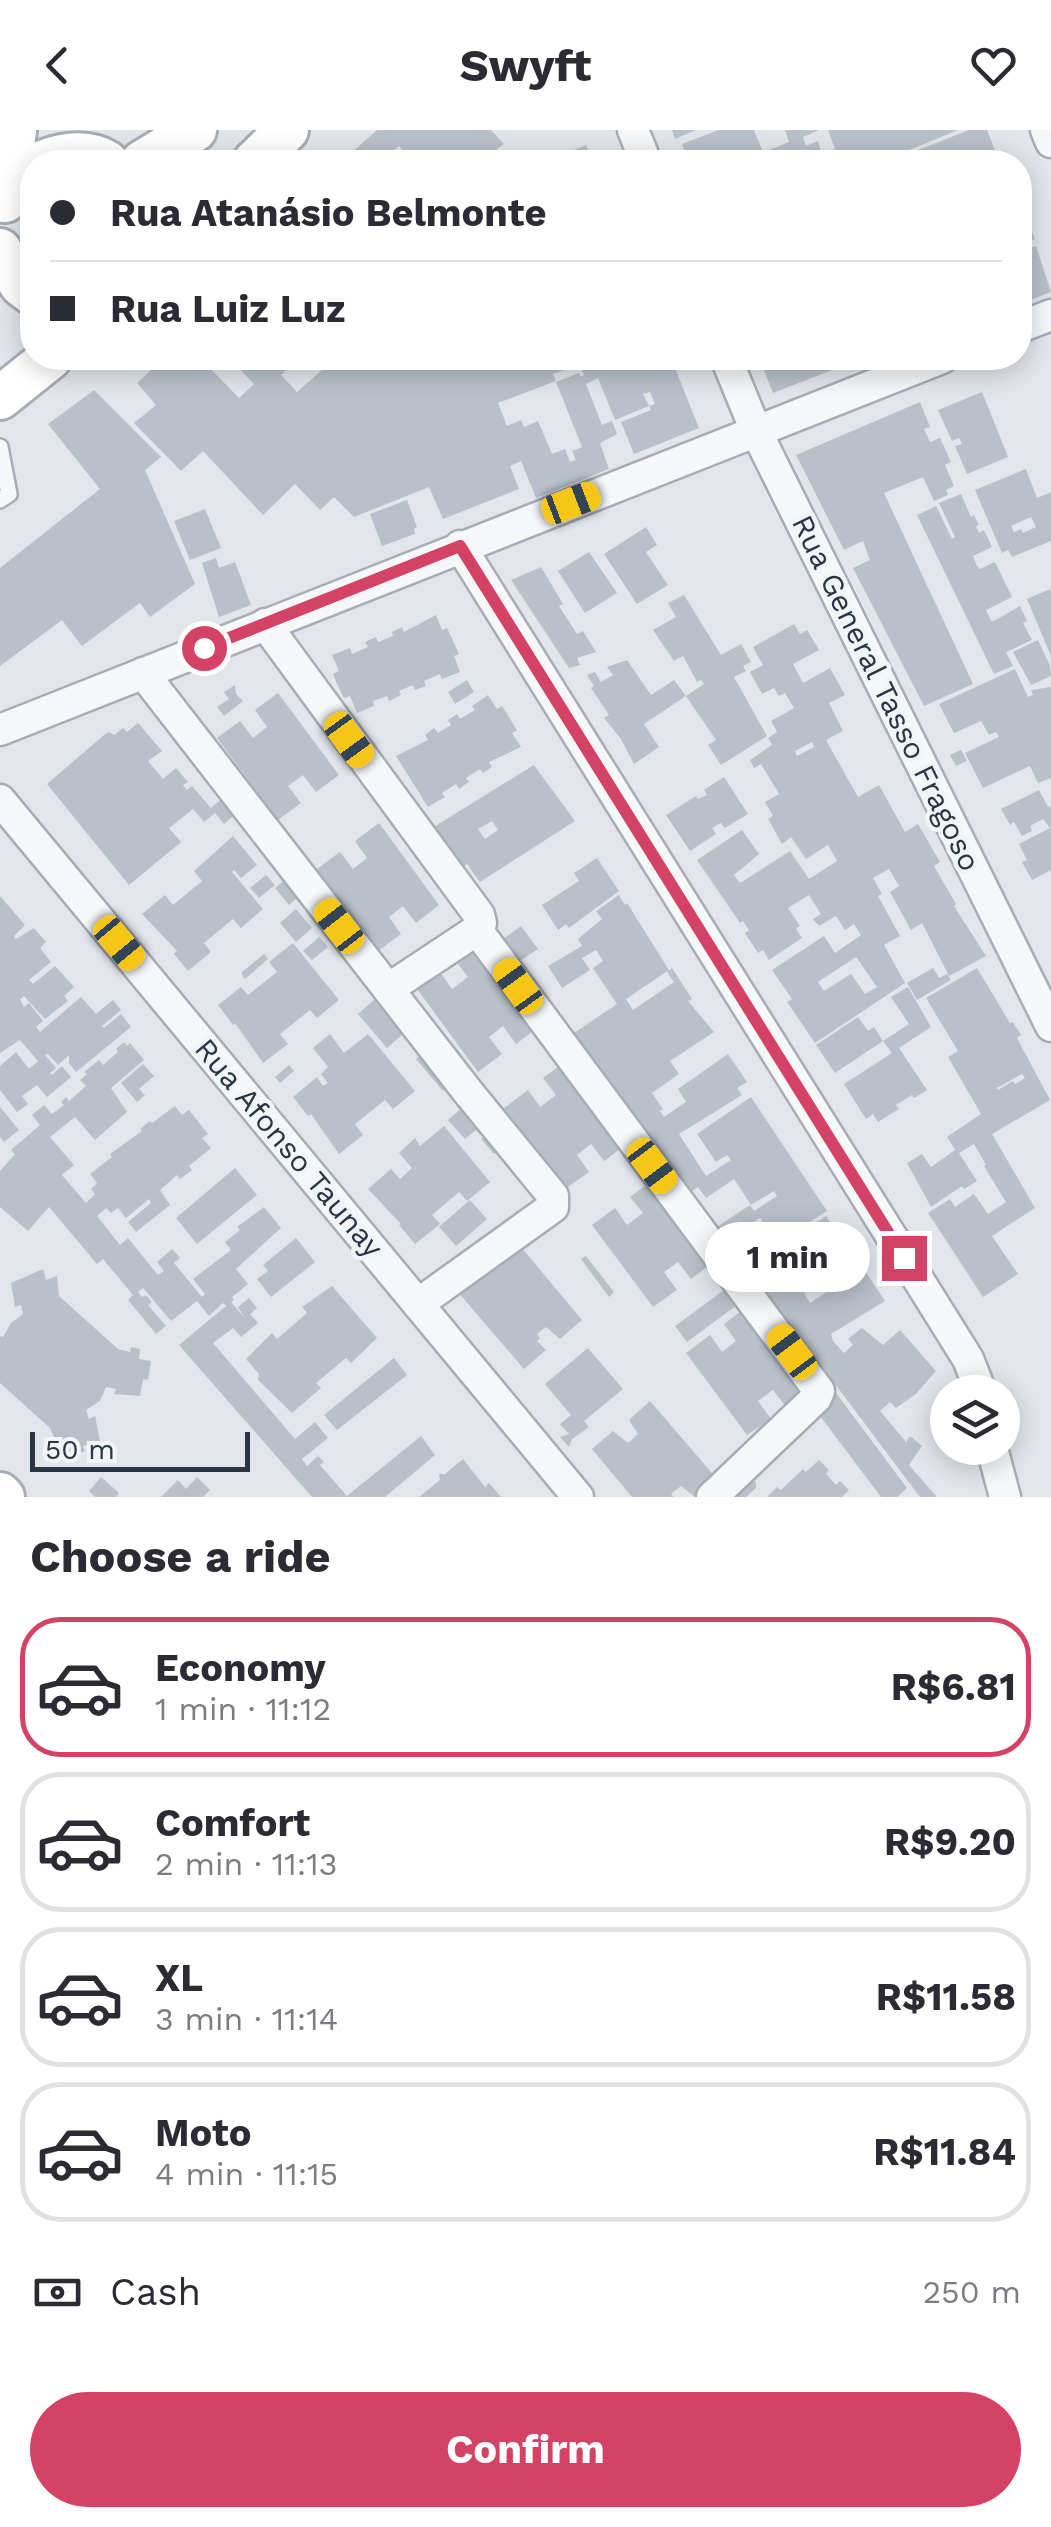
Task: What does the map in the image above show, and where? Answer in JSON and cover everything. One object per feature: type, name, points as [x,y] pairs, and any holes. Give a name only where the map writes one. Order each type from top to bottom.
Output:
[{"type":"main road","points":[[3,208],[15,130]]},
{"type":"main road","points":[[162,150],[194,130]]},
{"type":"main road","points":[[267,150],[288,130]]},
{"type":"main road","points":[[3,208],[20,179]]},
{"type":"main road","points":[[0,250],[20,283]]},
{"type":"main road","points":[[0,398],[35,370]]},
{"type":"street","points":[[1046,130],[1051,142]]},
{"type":"street","name":"Rua General Tasso Fragoso","points":[[731,370],[756,430],[1051,1026]]},
{"type":"street","points":[[0,730],[911,370]]},
{"type":"street","points":[[460,546],[974,1375]]},
{"type":"street","points":[[265,624],[479,915],[477,930],[388,989]]},
{"type":"street","points":[[143,673],[553,1196],[553,1207],[418,1304]]},
{"type":"street","name":"Rua Afonso Taunay","points":[[0,800],[578,1497]]},
{"type":"street","points":[[477,930],[819,1390],[816,1398],[712,1497]]},
{"type":"street","points":[[997,1465],[1005,1497]]},
{"type":"lane","points":[[0,447],[9,494],[0,500]]},
{"type":"building","points":[[377,130],[491,130],[504,144],[496,150],[403,150],[399,146],[394,150],[354,150]]},
{"type":"building","points":[[672,130],[696,130],[675,139]]},
{"type":"building","points":[[719,130],[754,130],[762,150],[684,150],[682,144]]},
{"type":"building","points":[[785,130],[819,130],[803,137],[806,146],[818,141],[821,150],[769,150],[789,142]]},
{"type":"building","points":[[828,130],[958,130],[909,150],[833,150]]},
{"type":"building","points":[[969,130],[987,130],[995,150],[918,150]]},
{"type":"building","points":[[1036,246],[1051,292],[1032,299],[1032,248]]},
{"type":"building","points":[[151,370],[212,370],[239,398],[254,384],[241,370],[287,370],[281,375],[297,392],[322,370],[564,370],[553,374],[556,381],[498,403],[507,426],[521,420],[524,427],[538,421],[552,454],[565,449],[570,462],[576,460],[572,451],[582,447],[556,382],[579,373],[581,377],[582,370],[676,370],[699,428],[634,454],[621,422],[651,410],[649,406],[615,420],[598,378],[586,384],[602,425],[612,421],[617,434],[600,443],[609,469],[536,498],[521,461],[510,466],[519,489],[443,519],[429,487],[354,517],[334,497],[320,510],[295,484],[263,515],[203,451],[181,471],[134,423],[156,405],[137,383]],"holes":[[[650,392],[655,404],[649,406],[643,394]]]},
{"type":"building","points":[[764,370],[832,370],[773,393]]},
{"type":"building","points":[[94,390],[161,457],[145,470],[195,584],[150,617],[140,603],[82,646],[62,620],[0,666],[0,568],[100,489],[48,424]]},
{"type":"building","points":[[982,392],[1008,457],[967,474],[955,446],[962,444],[959,438],[952,441],[938,410]]},
{"type":"building","points":[[920,402],[930,427],[924,429],[930,442],[940,438],[951,462],[945,465],[954,486],[946,490],[948,495],[934,501],[923,477],[884,493],[973,684],[924,706],[853,568],[870,560],[863,541],[844,550],[796,455]]},
{"type":"building","points":[[1026,469],[1037,498],[1051,492],[1051,541],[1012,557],[1008,550],[1002,553],[975,490]],"holes":[[[1031,517],[1036,527],[1023,533],[1021,529],[1014,532],[1011,526]]]},
{"type":"building","points":[[961,494],[979,525],[979,533],[984,530],[992,547],[973,556],[977,566],[980,569],[995,562],[1012,597],[986,610],[992,622],[1020,606],[1032,640],[1006,652],[1013,666],[994,674],[917,515],[936,506],[952,539],[955,537],[939,503]]},
{"type":"building","points":[[407,500],[417,527],[415,534],[382,546],[370,514]]},
{"type":"building","points":[[205,509],[221,548],[190,560],[174,521]]},
{"type":"building","points":[[646,527],[657,545],[646,552],[668,585],[637,604],[604,554]]},
{"type":"building","points":[[589,552],[617,593],[585,613],[558,571]]},
{"type":"building","points":[[216,558],[219,568],[235,562],[251,605],[219,617],[202,563]]},
{"type":"building","points":[[541,567],[577,634],[583,631],[596,652],[577,658],[580,665],[569,668],[511,580]]},
{"type":"building","points":[[1050,589],[1051,592],[1051,656],[1027,599]]},
{"type":"building","points":[[684,595],[721,655],[741,644],[751,662],[743,666],[746,671],[734,677],[767,736],[721,765],[708,745],[716,740],[686,696],[704,684],[701,680],[697,682],[683,656],[674,661],[653,630],[676,617],[668,603]]},
{"type":"building","points":[[436,615],[459,654],[454,656],[460,672],[442,679],[440,674],[424,681],[426,686],[415,690],[413,685],[389,701],[387,696],[373,701],[374,706],[357,713],[350,696],[344,698],[338,686],[333,674],[339,671],[332,655],[350,648],[352,654],[368,647],[365,642],[376,637],[378,642],[402,627],[404,632]]},
{"type":"building","points":[[794,624],[800,634],[807,630],[819,650],[793,664],[803,683],[830,668],[845,695],[829,703],[843,731],[826,740],[858,797],[879,785],[905,832],[918,824],[940,862],[934,866],[954,906],[986,956],[949,976],[922,923],[911,930],[890,892],[899,886],[889,869],[873,878],[882,894],[878,896],[900,936],[884,945],[905,983],[815,1043],[787,1002],[792,999],[772,970],[824,936],[835,953],[861,935],[854,924],[845,930],[836,916],[819,926],[813,919],[821,914],[809,895],[788,908],[800,926],[796,929],[802,938],[769,960],[763,950],[758,953],[745,933],[749,930],[743,921],[740,923],[697,860],[742,830],[759,854],[734,875],[740,883],[790,851],[809,879],[837,861],[828,845],[806,859],[791,837],[782,844],[768,819],[773,816],[765,802],[779,794],[761,764],[754,768],[750,760],[772,745],[768,738],[777,732],[771,721],[794,708],[785,693],[779,696],[774,688],[762,694],[750,672],[763,665],[753,647]],"holes":[[[812,742],[814,747],[797,756],[795,751]],[[856,957],[877,987],[865,994],[851,974],[824,991],[818,982]]]},
{"type":"building","points":[[1038,640],[1051,676],[1031,685],[1013,652]]},
{"type":"building","points":[[627,660],[651,695],[674,680],[686,696],[644,724],[659,747],[634,764],[604,718],[609,715],[587,675],[595,672],[601,682],[613,675],[607,667]]},
{"type":"building","points":[[1015,669],[1028,697],[1033,695],[1031,690],[1051,687],[1051,778],[1038,783],[1030,766],[983,788],[965,753],[999,737],[996,732],[989,735],[981,721],[954,733],[939,704]]},
{"type":"building","points":[[467,680],[474,692],[455,704],[448,692]]},
{"type":"building","points":[[235,685],[236,694],[243,701],[224,716],[217,707],[229,699],[224,692]]},
{"type":"building","points":[[278,693],[339,775],[316,792],[303,775],[288,786],[301,803],[278,820],[217,738],[240,721],[253,738],[267,727],[255,710]]},
{"type":"building","points":[[488,695],[497,709],[502,706],[517,730],[512,733],[521,747],[489,762],[492,767],[466,778],[469,782],[459,789],[456,784],[442,793],[445,797],[428,807],[396,756],[428,740],[425,735],[434,728],[438,733],[451,725],[448,720],[457,714],[460,719],[475,710],[472,706]]},
{"type":"building","points":[[138,723],[162,751],[148,761],[163,779],[176,768],[188,782],[183,785],[187,790],[192,786],[211,808],[226,795],[239,811],[224,824],[215,813],[204,822],[193,809],[169,828],[181,842],[129,885],[47,784],[104,735],[114,735],[123,728],[127,732]]},
{"type":"building","points":[[961,750],[967,761],[956,766],[950,755]]},
{"type":"building","points":[[534,765],[575,821],[480,882],[467,864],[454,873],[424,833]],"holes":[[[492,821],[498,830],[485,839],[478,829]]]},
{"type":"building","points":[[724,777],[748,814],[725,828],[721,823],[712,828],[716,834],[690,851],[666,815],[696,796],[698,799],[707,795],[704,790]]},
{"type":"building","points":[[1039,790],[1051,806],[1051,870],[1032,880],[1022,862],[1027,860],[1019,844],[1050,828],[1043,819],[1022,836],[1001,809]]},
{"type":"building","points":[[379,823],[439,905],[416,923],[403,906],[389,917],[401,934],[378,951],[317,869],[340,852],[353,869],[367,858],[355,841]]},
{"type":"building","points":[[233,836],[257,865],[241,878],[232,872],[263,909],[241,928],[233,919],[204,943],[211,952],[188,971],[174,954],[177,951],[142,914],[165,895],[173,905],[202,881],[194,871]]},
{"type":"building","points":[[597,858],[619,891],[569,928],[566,924],[558,930],[542,905],[579,881],[574,873]]},
{"type":"building","points":[[266,875],[275,885],[259,898],[250,888]]},
{"type":"building","points":[[291,875],[304,891],[289,905],[275,888]]},
{"type":"building","points":[[619,895],[669,970],[626,999],[633,1010],[674,982],[667,972],[672,968],[692,999],[688,1001],[714,1032],[670,1061],[679,1074],[652,1093],[664,1117],[686,1102],[678,1089],[728,1054],[747,1082],[737,1088],[742,1095],[679,1134],[706,1176],[731,1160],[727,1155],[716,1162],[697,1134],[751,1097],[827,1211],[797,1230],[799,1234],[791,1239],[801,1254],[818,1242],[809,1228],[826,1216],[857,1259],[804,1293],[810,1303],[863,1268],[885,1301],[831,1334],[833,1341],[844,1353],[853,1345],[848,1339],[862,1328],[883,1345],[900,1330],[936,1371],[916,1394],[896,1408],[890,1402],[880,1411],[906,1442],[910,1436],[922,1446],[909,1465],[937,1497],[920,1497],[741,1259],[760,1251],[752,1239],[767,1228],[760,1218],[736,1234],[743,1244],[734,1250],[717,1227],[750,1205],[754,1211],[777,1196],[774,1191],[751,1205],[734,1179],[706,1198],[698,1187],[691,1192],[574,1033],[617,1004],[593,968],[603,961],[596,950],[582,958],[590,970],[562,988],[548,966],[582,946],[578,939],[602,919],[596,911]]},
{"type":"building","points":[[0,896],[25,925],[14,936],[16,939],[34,928],[46,942],[40,948],[51,962],[29,980],[33,984],[55,966],[74,987],[64,996],[68,1001],[45,1019],[24,996],[20,999],[24,1007],[29,1003],[43,1021],[36,1027],[40,1032],[81,997],[96,1014],[113,1000],[121,1010],[104,1028],[121,1014],[131,1027],[76,1072],[69,1063],[69,1055],[58,1065],[45,1055],[56,1068],[52,1075],[62,1066],[71,1077],[47,1097],[37,1085],[22,1096],[28,1104],[17,1112],[0,1090],[0,1066],[16,1052],[29,1069],[38,1061],[20,1040],[0,1053]]},
{"type":"building","points":[[296,909],[312,928],[296,942],[280,923]]},
{"type":"building","points":[[521,926],[538,949],[520,961],[503,939]]},
{"type":"building","points":[[319,937],[328,947],[312,960],[303,951]]},
{"type":"building","points":[[293,943],[339,1000],[317,1018],[310,1010],[280,1034],[288,1044],[263,1063],[218,1005],[241,987],[248,995],[277,972],[269,962]]},
{"type":"building","points":[[479,943],[540,1026],[516,1044],[503,1026],[489,1037],[502,1054],[478,1072],[417,989],[440,972],[452,989],[468,977],[455,960]]},
{"type":"building","points":[[264,954],[268,959],[245,979],[241,973]]},
{"type":"building","points":[[933,968],[939,978],[947,974],[951,980],[917,1000],[907,983]]},
{"type":"building","points":[[977,968],[1021,1035],[1017,1038],[1050,1100],[992,1134],[1035,1208],[992,1236],[1018,1274],[983,1297],[928,1213],[950,1199],[955,1207],[974,1194],[988,1214],[1006,1202],[986,1165],[974,1144],[959,1153],[977,1181],[964,1189],[962,1186],[931,1207],[907,1163],[922,1154],[931,1167],[955,1150],[947,1137],[981,1114],[948,1057],[958,1051],[926,998]],"holes":[[[1022,1074],[1025,1078],[1015,1084],[1013,1081],[997,1088]]]},
{"type":"building","points":[[908,987],[931,1027],[899,1048],[927,1090],[896,1105],[899,1109],[878,1122],[873,1114],[866,1119],[844,1084],[892,1053],[883,1041],[909,1024],[891,997]]},
{"type":"building","points":[[374,1000],[403,1034],[387,1048],[358,1014]]},
{"type":"building","points":[[858,1017],[868,1031],[874,1027],[883,1041],[835,1073],[816,1045]]},
{"type":"building","points":[[330,1034],[344,1053],[368,1034],[415,1091],[393,1109],[385,1100],[355,1124],[363,1135],[339,1154],[311,1114],[308,1116],[293,1097],[317,1077],[323,1086],[328,1083],[321,1074],[328,1067],[313,1048]]},
{"type":"building","points":[[124,1042],[127,1046],[130,1043],[144,1060],[111,1088],[127,1112],[95,1140],[75,1117],[50,1137],[74,1165],[62,1175],[86,1203],[95,1194],[91,1189],[97,1183],[90,1174],[112,1157],[110,1154],[175,1106],[182,1115],[189,1110],[208,1134],[202,1138],[211,1148],[189,1166],[192,1170],[180,1179],[177,1175],[160,1190],[170,1205],[136,1232],[128,1222],[151,1203],[149,1199],[126,1218],[118,1208],[111,1213],[106,1208],[97,1216],[120,1245],[128,1238],[158,1275],[164,1271],[157,1262],[172,1249],[180,1258],[174,1263],[202,1297],[205,1294],[193,1279],[231,1250],[225,1242],[240,1230],[237,1227],[264,1207],[281,1228],[236,1269],[248,1284],[231,1302],[245,1318],[238,1307],[249,1298],[257,1308],[250,1314],[258,1323],[241,1337],[233,1328],[213,1343],[295,1439],[315,1422],[328,1438],[302,1459],[307,1466],[318,1456],[324,1462],[320,1465],[347,1496],[421,1436],[435,1455],[385,1497],[312,1497],[179,1345],[226,1306],[223,1303],[209,1316],[197,1301],[171,1321],[143,1288],[138,1292],[152,1302],[148,1305],[166,1326],[156,1334],[128,1300],[133,1295],[103,1259],[97,1264],[49,1207],[28,1231],[0,1207],[0,1171],[15,1154],[11,1150],[40,1125],[32,1115],[44,1105],[52,1114],[64,1105],[61,1102],[66,1097],[69,1101],[86,1086],[80,1080],[87,1074],[84,1072],[99,1060],[103,1065]]},
{"type":"building","points":[[425,1052],[451,1084],[443,1091],[416,1059]]},
{"type":"building","points":[[566,1061],[627,1144],[604,1161],[591,1144],[577,1155],[589,1172],[565,1189],[504,1108],[528,1090],[540,1107],[556,1095],[543,1078]]},
{"type":"building","points":[[143,1064],[154,1076],[139,1089],[145,1095],[137,1102],[121,1083]]},
{"type":"building","points":[[289,1065],[294,1071],[280,1083],[275,1077]]},
{"type":"building","points":[[464,1106],[481,1126],[465,1139],[448,1120]]},
{"type":"building","points":[[0,1107],[19,1130],[4,1142],[0,1137]]},
{"type":"building","points":[[444,1126],[490,1182],[467,1201],[459,1192],[432,1215],[440,1224],[415,1244],[368,1189],[391,1169],[400,1179],[412,1168],[399,1153],[415,1138],[420,1146]]},
{"type":"building","points":[[489,1132],[503,1147],[494,1154],[481,1139]]},
{"type":"building","points":[[235,1168],[257,1195],[197,1244],[176,1218]]},
{"type":"building","points":[[654,1179],[715,1261],[691,1279],[678,1262],[664,1272],[677,1290],[653,1307],[592,1225],[615,1208],[627,1225],[643,1213],[630,1197]]},
{"type":"building","points":[[470,1200],[487,1219],[456,1246],[439,1227]]},
{"type":"building","points":[[296,1238],[315,1262],[271,1297],[257,1279],[268,1271],[263,1265]]},
{"type":"building","points":[[516,1241],[582,1320],[560,1339],[546,1327],[537,1334],[537,1341],[546,1350],[524,1369],[457,1291]]},
{"type":"building","points":[[586,1256],[614,1292],[609,1297],[581,1259]]},
{"type":"building","points":[[43,1269],[46,1280],[57,1276],[59,1296],[118,1349],[140,1349],[139,1359],[151,1361],[140,1396],[114,1394],[116,1389],[106,1387],[100,1401],[86,1410],[89,1419],[95,1416],[100,1441],[67,1457],[62,1445],[52,1448],[50,1439],[54,1437],[50,1428],[0,1383],[0,1336],[23,1314],[21,1305],[15,1307],[11,1283]]},
{"type":"building","points":[[732,1284],[744,1300],[687,1342],[675,1326]]},
{"type":"building","points":[[332,1286],[377,1338],[351,1363],[346,1358],[316,1383],[321,1388],[292,1413],[258,1380],[259,1374],[246,1359],[272,1333],[277,1339],[307,1313],[302,1307]]},
{"type":"building","points":[[748,1306],[809,1390],[786,1407],[773,1390],[758,1401],[771,1419],[747,1435],[686,1353],[710,1335],[722,1352],[736,1341],[724,1324]]},
{"type":"building","points":[[588,1348],[623,1389],[584,1421],[589,1427],[572,1439],[569,1447],[560,1437],[569,1434],[560,1424],[571,1415],[545,1384]]},
{"type":"building","points":[[394,1358],[407,1375],[337,1430],[324,1415]]},
{"type":"building","points":[[836,1393],[907,1488],[897,1497],[881,1497],[817,1412]]},
{"type":"building","points":[[650,1401],[717,1479],[695,1497],[681,1486],[671,1494],[674,1497],[632,1497],[592,1449],[613,1431],[628,1443],[638,1434],[629,1420]]},
{"type":"building","points":[[463,1459],[485,1487],[489,1483],[501,1497],[419,1497],[440,1480],[439,1474],[445,1474]]},
{"type":"building","points":[[819,1460],[836,1485],[840,1481],[849,1490],[842,1497],[767,1497],[777,1487],[781,1490]]},
{"type":"building","points":[[101,1477],[119,1493],[116,1497],[95,1497],[89,1491]]},
{"type":"building","points":[[197,1477],[210,1490],[203,1497],[161,1497],[178,1480],[186,1489]]},
{"type":"building","points":[[750,1477],[756,1488],[746,1497],[729,1497]]},
{"type":"route","points":[[204,648],[460,546],[904,1258]]}]
